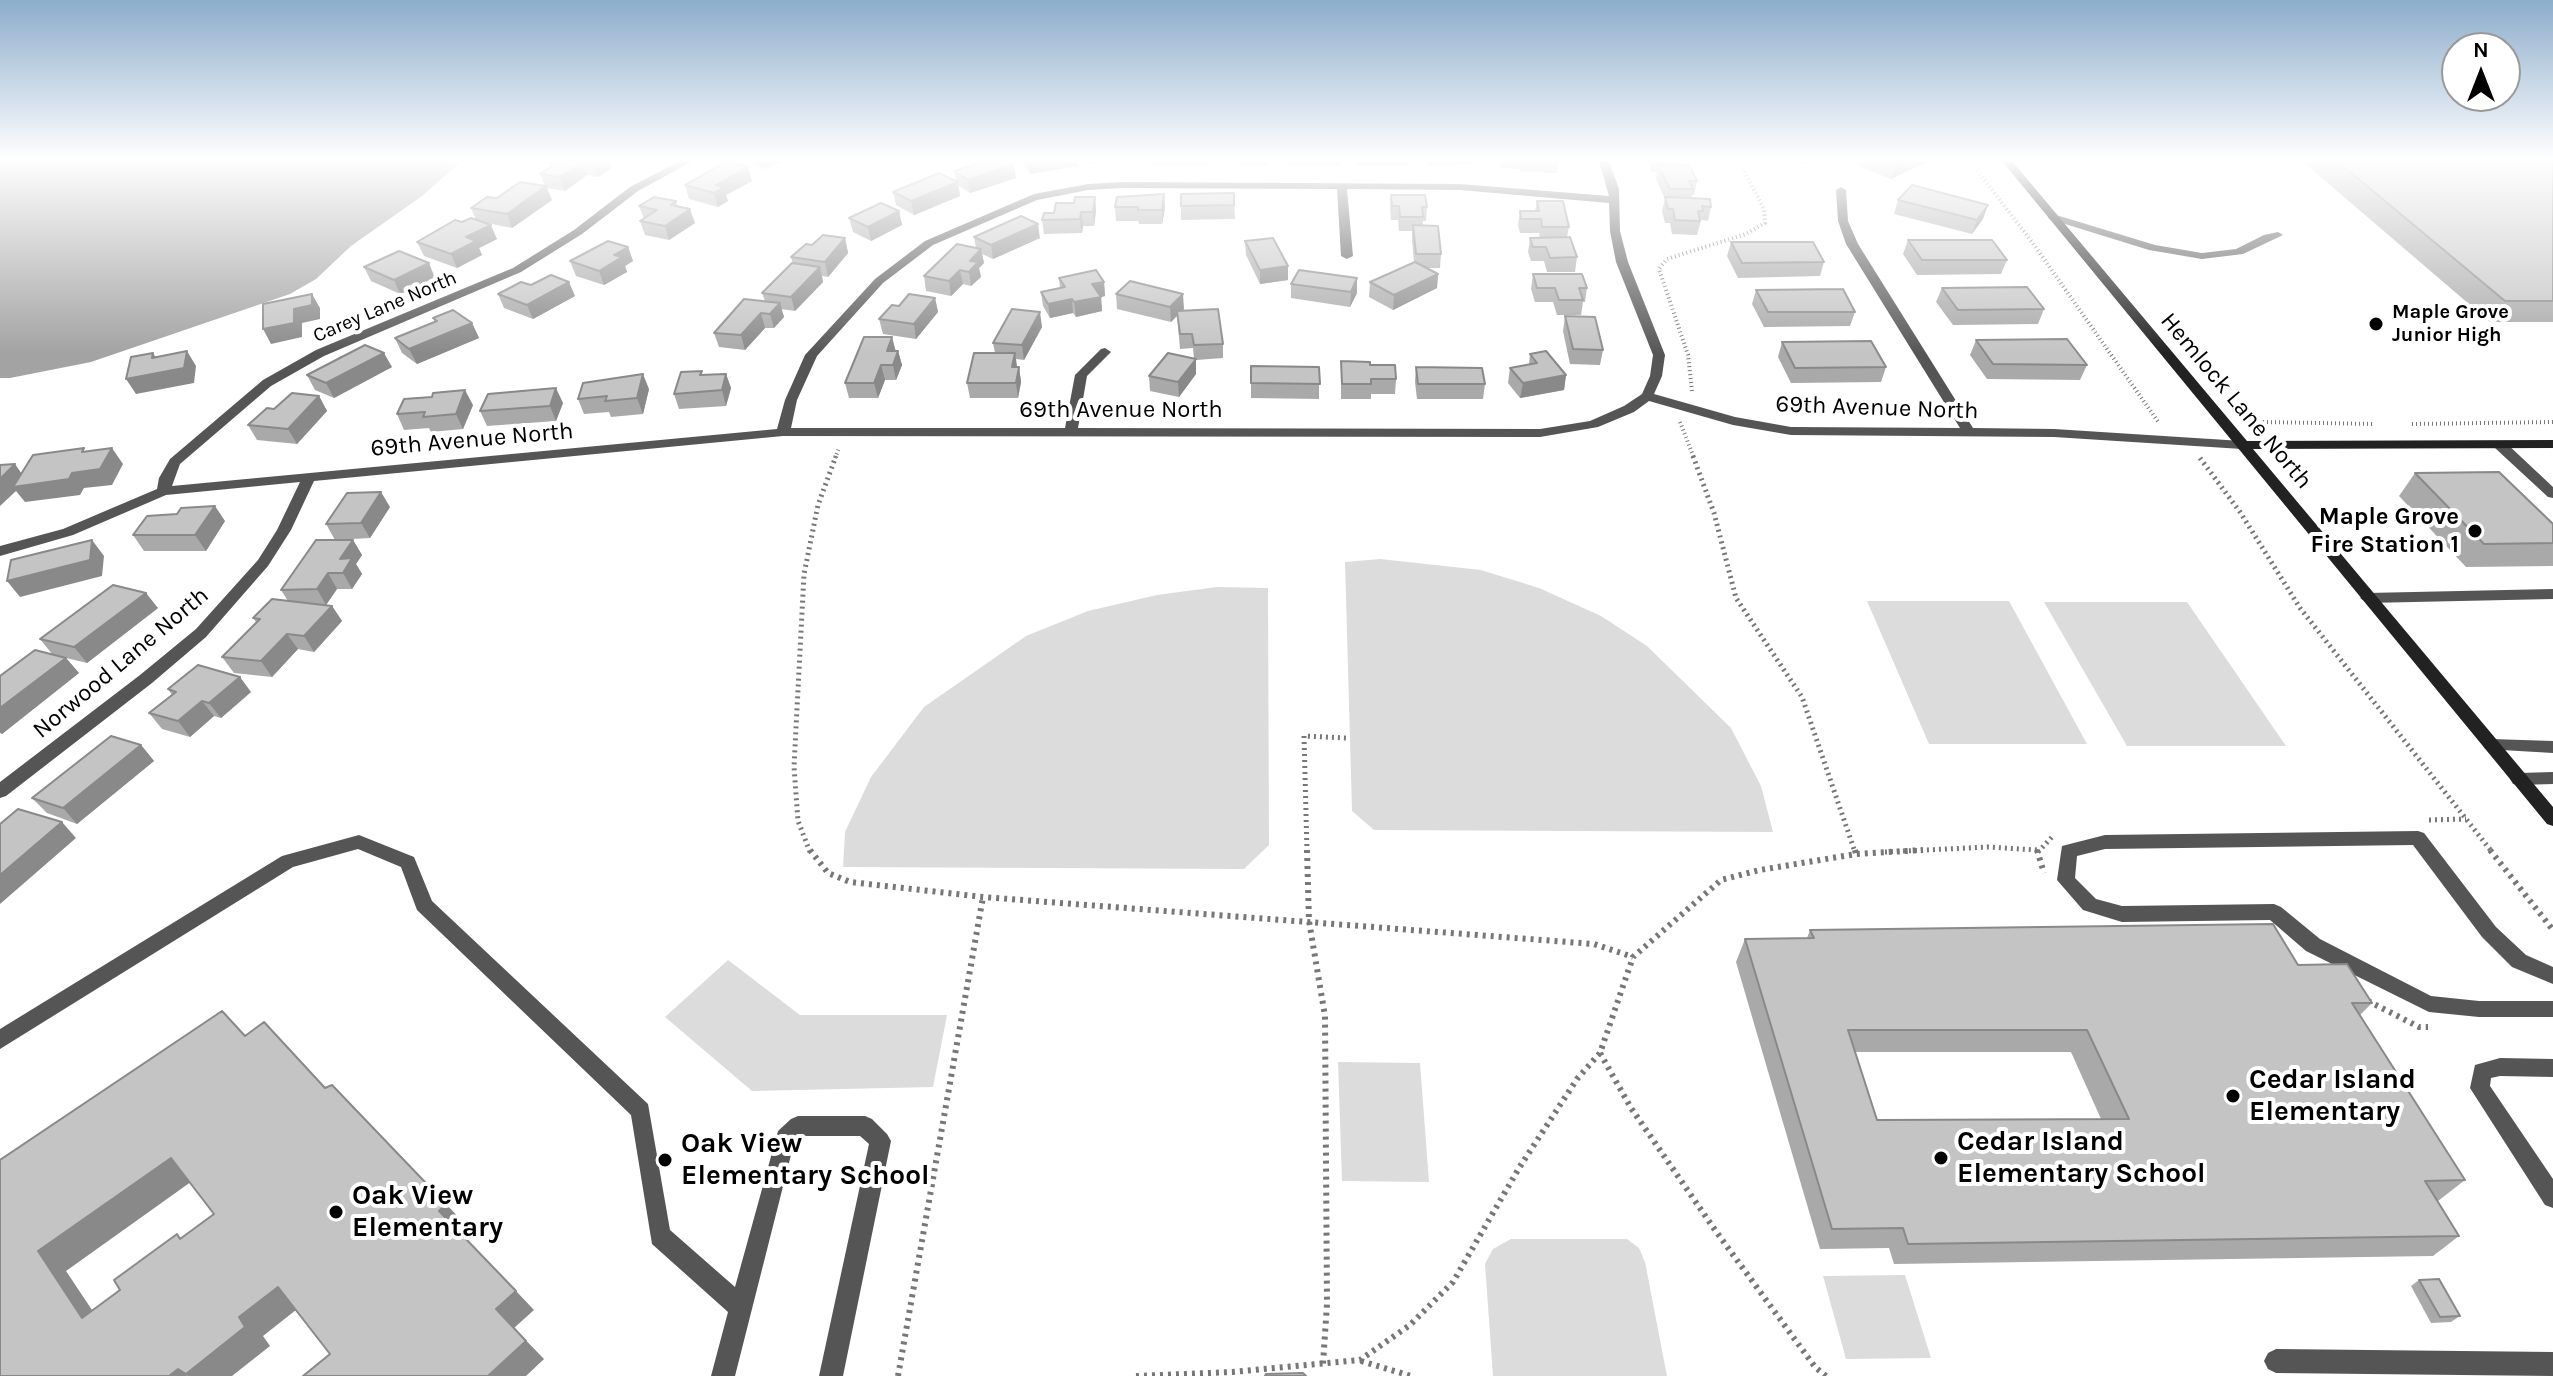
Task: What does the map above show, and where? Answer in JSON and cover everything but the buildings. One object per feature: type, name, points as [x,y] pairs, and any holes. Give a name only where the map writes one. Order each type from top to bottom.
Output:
[{"type":"main road","name":"Hemlock Lane North","points":[[2060,225],[2553,819]]},
{"type":"main road","points":[[2242,445],[2553,444]]},
{"type":"street","name":"Carey Lane North","points":[[164,491],[166,478],[175,462],[267,383],[320,353],[517,270],[587,225]]},
{"type":"street","points":[[783,432],[800,374],[830,332],[904,259],[968,225]]},
{"type":"street","points":[[1345,225],[1347,256]]},
{"type":"street","points":[[1615,225],[1622,262],[1659,355],[1656,376],[1647,396]]},
{"type":"street","points":[[1845,225],[1852,244],[1969,433]]},
{"type":"street","points":[[2079,225],[2153,248],[2202,256],[2239,252],[2264,238],[2278,235]]},
{"type":"street","points":[[1071,432],[1081,375],[1105,352]]},
{"type":"street","name":"69th Avenue North","points":[[0,551],[68,532],[164,491],[783,432],[1540,433],[1593,424],[1629,409],[1647,396],[1733,421],[1791,431],[2077,434],[2242,445]]},
{"type":"street","points":[[2500,445],[2553,494]]},
{"type":"street","name":"Norwood Lane North","points":[[0,791],[201,633],[263,563],[284,530],[309,477]]},
{"type":"street","points":[[2367,598],[2553,594]]},
{"type":"street","points":[[2491,745],[2553,747]]},
{"type":"street","points":[[2519,779],[2553,778]]},
{"type":"street","points":[[2553,976],[2519,961],[2489,932],[2418,838],[2105,842],[2068,851],[2066,880],[2090,905],[2122,914],[2274,912],[2313,945],[2429,1004],[2479,1009],[2553,1009]]},
{"type":"street","points":[[0,1040],[288,861],[359,842],[408,862],[424,905],[641,1111],[660,1236],[741,1308]]},
{"type":"street","points":[[2553,1068],[2500,1067],[2482,1071],[2480,1088],[2553,1198]]},
{"type":"street","points":[[723,1376],[785,1138],[798,1126],[865,1126],[880,1141],[831,1376]]},
{"type":"street","points":[[2276,1361],[2553,1364]]},
{"type":"path","points":[[1761,225],[1746,234],[1667,259],[1659,269],[1691,368],[1692,388],[1679,421],[1714,513],[1736,598],[1802,697],[1856,854]]},
{"type":"path","points":[[2017,225],[2165,429]]},
{"type":"path","points":[[2263,422],[2386,424]]},
{"type":"path","points":[[2401,424],[2553,422]]},
{"type":"path","points":[[846,432],[818,505],[804,574],[794,767],[798,821],[811,854],[828,873],[850,882],[983,897],[1594,944],[1633,957]]},
{"type":"path","points":[[2200,457],[2240,512],[2288,592],[2553,930]]},
{"type":"path","points":[[1323,1364],[1327,1304],[1325,1016],[1309,921],[1304,736],[1346,738]]},
{"type":"path","points":[[1360,1360],[1410,1325],[1453,1282],[1519,1168],[1577,1079],[1600,1053],[1633,957],[1721,880],[1760,870],[1856,854],[1987,847],[2037,850]]},
{"type":"path","points":[[898,1376],[983,897]]},
{"type":"path","points":[[1600,1053],[1631,1108],[1715,1230],[1815,1367],[1826,1376]]},
{"type":"path","points":[[1136,1376],[1232,1372],[1360,1360],[1411,1376]]},
{"type":"shaded area","points":[[0,225],[381,225],[351,246],[316,279],[290,294],[91,362],[0,378]]},
{"type":"shaded area","points":[[1380,559],[1481,570],[1539,588],[1601,616],[1647,646],[1731,728],[1761,786],[1773,832],[1374,830],[1352,811],[1345,562]]},
{"type":"shaded area","points":[[1217,587],[1268,588],[1269,845],[1244,869],[843,867],[845,832],[871,777],[924,707],[1026,636],[1088,611],[1157,595]]},
{"type":"shaded area","points":[[1867,601],[2009,601],[2087,744],[1929,744]]},
{"type":"shaded area","points":[[2044,602],[2187,602],[2286,746],[2127,746]]},
{"type":"shaded area","points":[[728,960],[800,1015],[947,1015],[933,1087],[752,1091],[665,1017]]},
{"type":"shaded area","points":[[1338,1062],[1420,1063],[1429,1182],[1342,1181]]},
{"type":"shaded area","points":[[1511,1239],[1627,1239],[1639,1248],[1645,1262],[1667,1376],[1493,1376],[1485,1264],[1493,1249]]},
{"type":"shaded area","points":[[1905,1275],[1931,1358],[1846,1359],[1823,1276]]},
{"type":"place","name":"Maple Grove Junior High","points":[[2376,324]]},
{"type":"place","name":"Maple Grove Fire Station 1","points":[[2475,531]]},
{"type":"place","name":"Cedar Island Elementary","points":[[2233,1096]]},
{"type":"place","name":"Cedar Island Elementary School","points":[[1941,1158]]},
{"type":"place","name":"Oak View Elementary School","points":[[665,1160]]},
{"type":"place","name":"Oak View Elementary","points":[[336,1212]]}]
